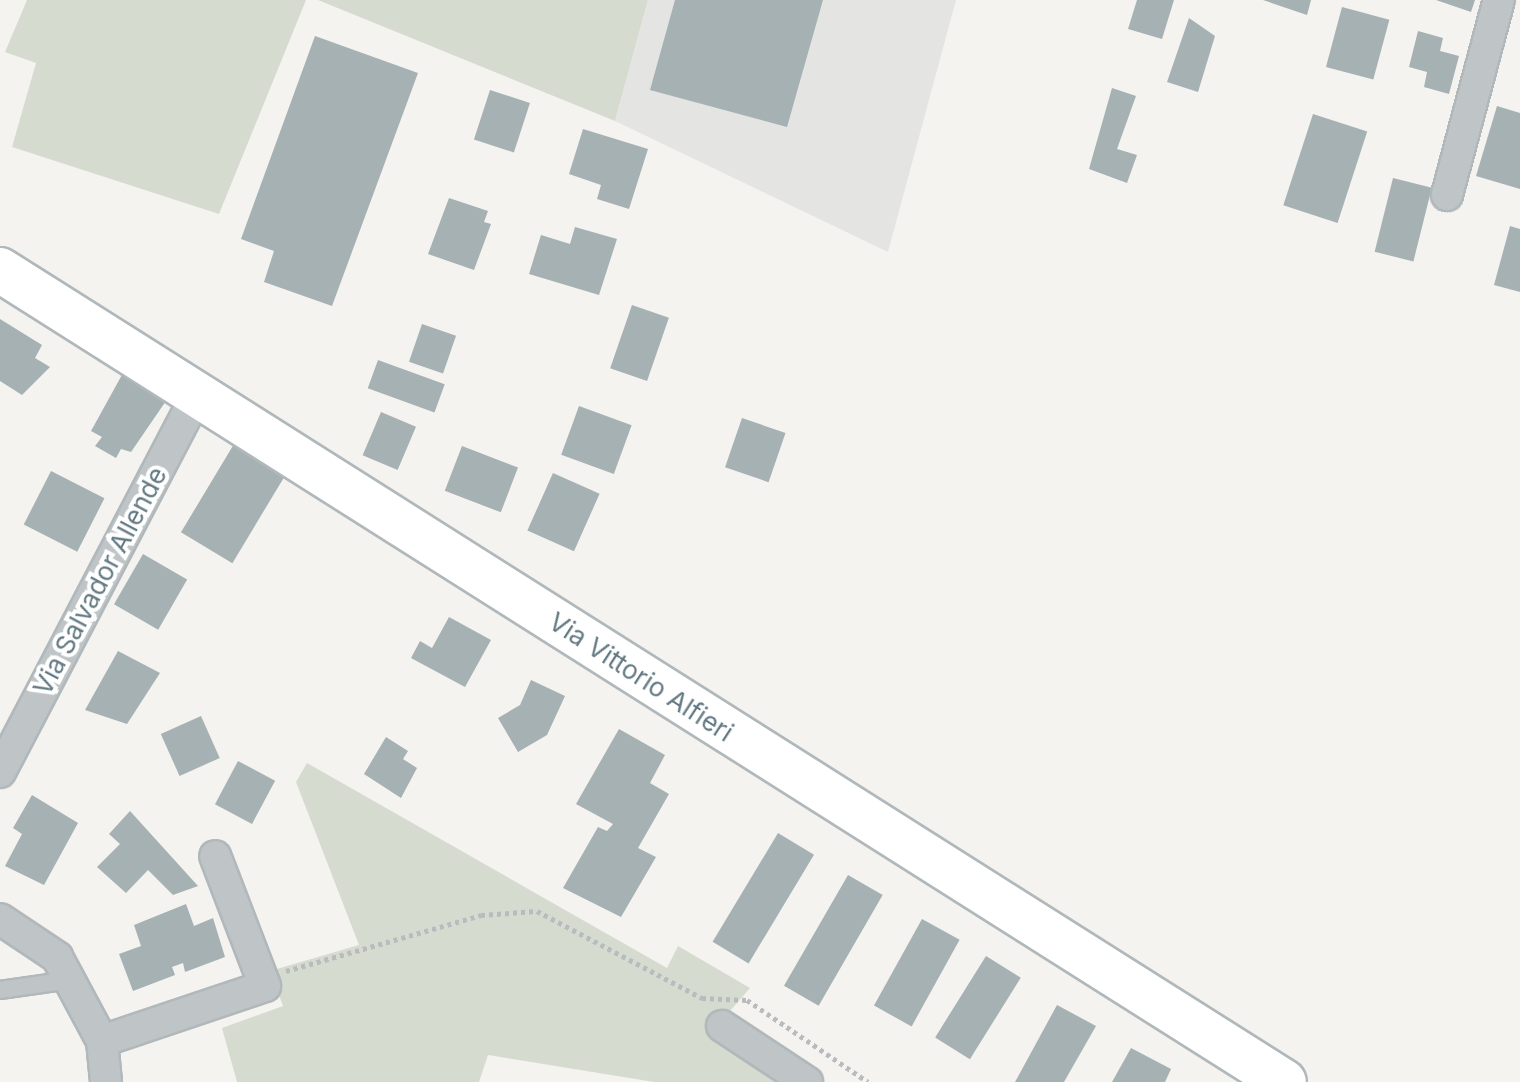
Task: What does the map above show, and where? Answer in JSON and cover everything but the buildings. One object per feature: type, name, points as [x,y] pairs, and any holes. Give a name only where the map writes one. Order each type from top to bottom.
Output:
[{"type":"street","points":[[1447,195],[1499,0]]},
{"type":"street","name":"Via Vittorio Alfieri","points":[[0,270],[200,390],[1284,1082]]},
{"type":"street","name":"Via Salvador Allende","points":[[0,772],[200,390]]},
{"type":"street","points":[[102,1041],[265,986],[215,856]]},
{"type":"street","points":[[0,919],[57,957],[102,1041],[106,1082]]},
{"type":"street","points":[[722,1026],[807,1082]]},
{"type":"lane","points":[[0,990],[70,980]]},
{"type":"path","points":[[262,978],[481,915],[537,911],[702,998],[747,1000],[868,1082]]},
{"type":"shaded area","points":[[27,0],[306,0],[219,214],[12,147],[36,63],[5,52]]},
{"type":"shaded area","points":[[318,0],[648,0],[615,121]]},
{"type":"shaded area","points":[[648,0],[956,0],[888,252],[615,121]]},
{"type":"shaded area","points":[[307,763],[667,968],[678,946],[750,988],[709,1035],[780,1082],[654,1082],[488,1055],[479,1082],[237,1082],[222,1028],[283,1006],[270,971],[359,945],[296,782]]}]
